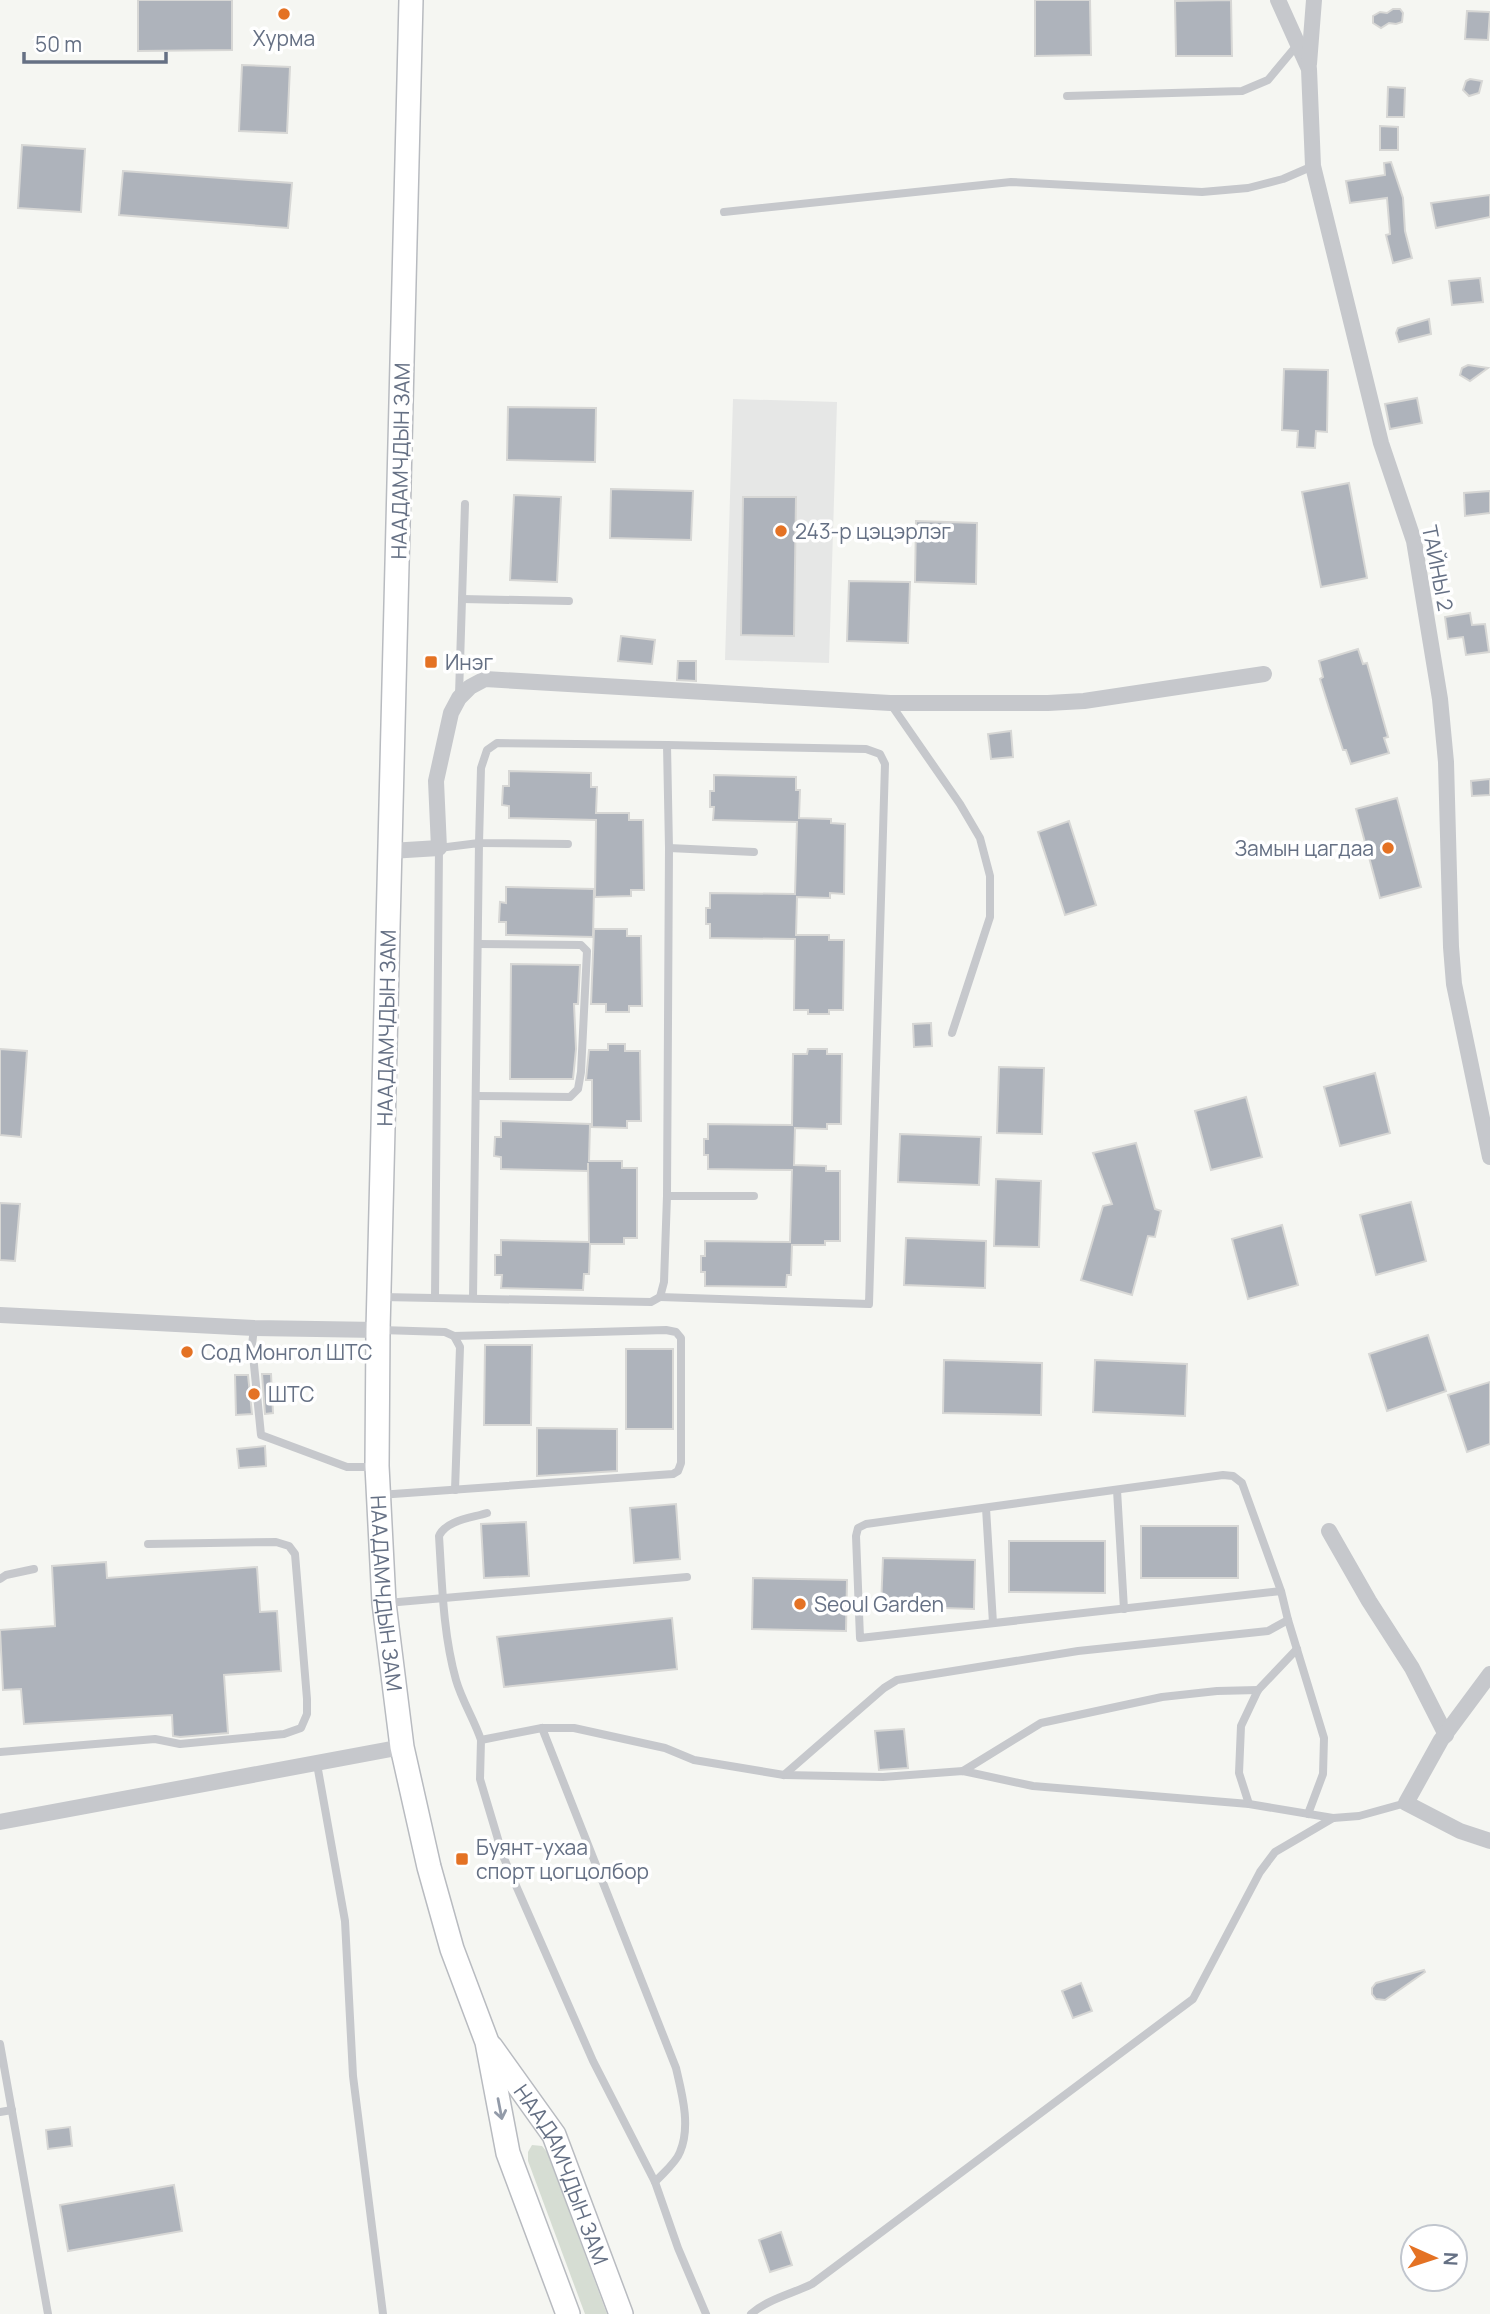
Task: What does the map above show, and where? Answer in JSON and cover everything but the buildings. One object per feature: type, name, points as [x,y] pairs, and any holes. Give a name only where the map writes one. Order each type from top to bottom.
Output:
[{"type":"main road","name":"НААДАМЧДЫН ЗАМ","points":[[411,0],[378,1330],[377,1466],[384,1603],[402,1747],[429,1867],[452,1949],[487,2042],[508,2153],[568,2314]]},
{"type":"main road","name":"НААДАМЧДЫН ЗАМ","points":[[487,2042],[554,2135],[621,2314]]},
{"type":"street","name":"ТАЙНЫ 2","points":[[1278,0],[1309,69],[1313,166],[1381,443],[1414,541],[1440,699],[1446,762],[1454,984],[1490,1157]]},
{"type":"street","points":[[1309,69],[1314,0]]},
{"type":"street","points":[[390,851],[439,848],[436,781],[451,713],[459,698],[470,687],[485,680],[890,703],[1084,701],[1264,674]]},
{"type":"street","points":[[0,1315],[254,1328],[378,1330]]},
{"type":"street","points":[[1329,1531],[1412,1668],[1446,1735]]},
{"type":"street","points":[[1490,1674],[1441,1740],[1406,1803],[1460,1831],[1490,1842]]},
{"type":"street","points":[[0,1822],[402,1747]]},
{"type":"lane","points":[[1067,96],[1242,91],[1268,80],[1298,44]]},
{"type":"lane","points":[[724,212],[1012,182],[1202,192],[1248,188],[1283,179],[1313,166]]},
{"type":"lane","points":[[459,698],[464,504]]},
{"type":"lane","points":[[462,599],[569,601]]},
{"type":"lane","points":[[890,703],[960,804],[980,838],[990,876],[990,917],[952,1033]]},
{"type":"lane","points":[[379,1297],[651,1302],[660,1297],[869,1304],[885,764],[880,754],[866,749],[497,743],[486,750],[481,768],[479,843],[473,1298]]},
{"type":"lane","points":[[660,1297],[664,1282],[667,1196],[667,745]]},
{"type":"lane","points":[[435,1298],[439,848],[479,843],[568,844]]},
{"type":"lane","points":[[669,848],[754,852]]},
{"type":"lane","points":[[476,1096],[570,1097],[578,1089],[582,1072],[586,951],[580,945],[478,944]]},
{"type":"lane","points":[[667,1196],[754,1196]]},
{"type":"lane","points":[[254,1328],[253,1369],[261,1435],[347,1467],[377,1466]]},
{"type":"lane","points":[[378,1330],[445,1332],[454,1336],[666,1330],[676,1332],[681,1338],[681,1463],[678,1471],[673,1474],[378,1495]]},
{"type":"lane","points":[[454,1336],[460,1347],[455,1490]]},
{"type":"lane","points":[[1281,1591],[860,1638],[856,1536],[858,1528],[866,1524],[1223,1475],[1233,1476],[1242,1483],[1281,1591],[1324,1738],[1323,1774],[1308,1814]]},
{"type":"lane","points":[[1117,1490],[1124,1609]]},
{"type":"lane","points":[[986,1508],[993,1623]]},
{"type":"lane","points":[[488,1513],[448,1525],[439,1536],[442,1599],[455,1677],[481,1740],[480,1779],[503,1856],[593,2061],[655,2182],[677,2248],[706,2314]]},
{"type":"lane","points":[[0,1752],[155,1739],[180,1744],[284,1734],[301,1728],[307,1714],[307,1699],[295,1554],[289,1546],[276,1542],[148,1544]]},
{"type":"lane","points":[[0,1580],[6,1575],[34,1569]]},
{"type":"lane","points":[[384,1603],[687,1577]]},
{"type":"lane","points":[[785,1775],[884,1688],[897,1680],[1078,1651],[1268,1631],[1288,1620]]},
{"type":"lane","points":[[1249,1804],[1239,1773],[1241,1726],[1258,1690],[1297,1649]]},
{"type":"lane","points":[[963,1771],[1041,1723],[1161,1697],[1258,1690]]},
{"type":"lane","points":[[481,1740],[542,1728],[573,1728],[603,1732],[665,1748],[694,1760],[785,1775],[883,1777],[963,1771],[1033,1786],[1249,1804],[1333,1818],[1359,1816],[1406,1803]]},
{"type":"lane","points":[[542,1728],[676,2068],[684,2101],[685,2135],[680,2154],[655,2182]]},
{"type":"lane","points":[[317,1764],[345,1921],[353,2076],[383,2314]]},
{"type":"lane","points":[[751,2314],[762,2304],[812,2284],[1193,1999],[1260,1872],[1275,1852],[1333,1818]]},
{"type":"lane","points":[[0,2044],[48,2314]]},
{"type":"lane","points":[[0,2112],[12,2110]]},
{"type":"shaded area","name":"243-р цэцэрлэг","points":[[733,399],[837,402],[829,663],[725,660]]},
{"type":"shaded area","points":[[532,2145],[542,2146],[547,2152],[607,2314],[585,2314],[528,2161],[528,2152]]},
{"type":"place","name":"Хурма","points":[[284,14]]},
{"type":"place","name":"243-р цэцэрлэг","points":[[781,531]]},
{"type":"place","name":"Инэг","points":[[431,662]]},
{"type":"place","name":"Замын цагдаа","points":[[1388,848]]},
{"type":"place","name":"Сод Монгол ШТС","points":[[187,1352]]},
{"type":"place","name":"ШТС","points":[[254,1394]]},
{"type":"place","name":"Seoul Garden","points":[[800,1604]]},
{"type":"place","name":"Буянт-ухаа спорт цогцолбор","points":[[462,1859]]}]
